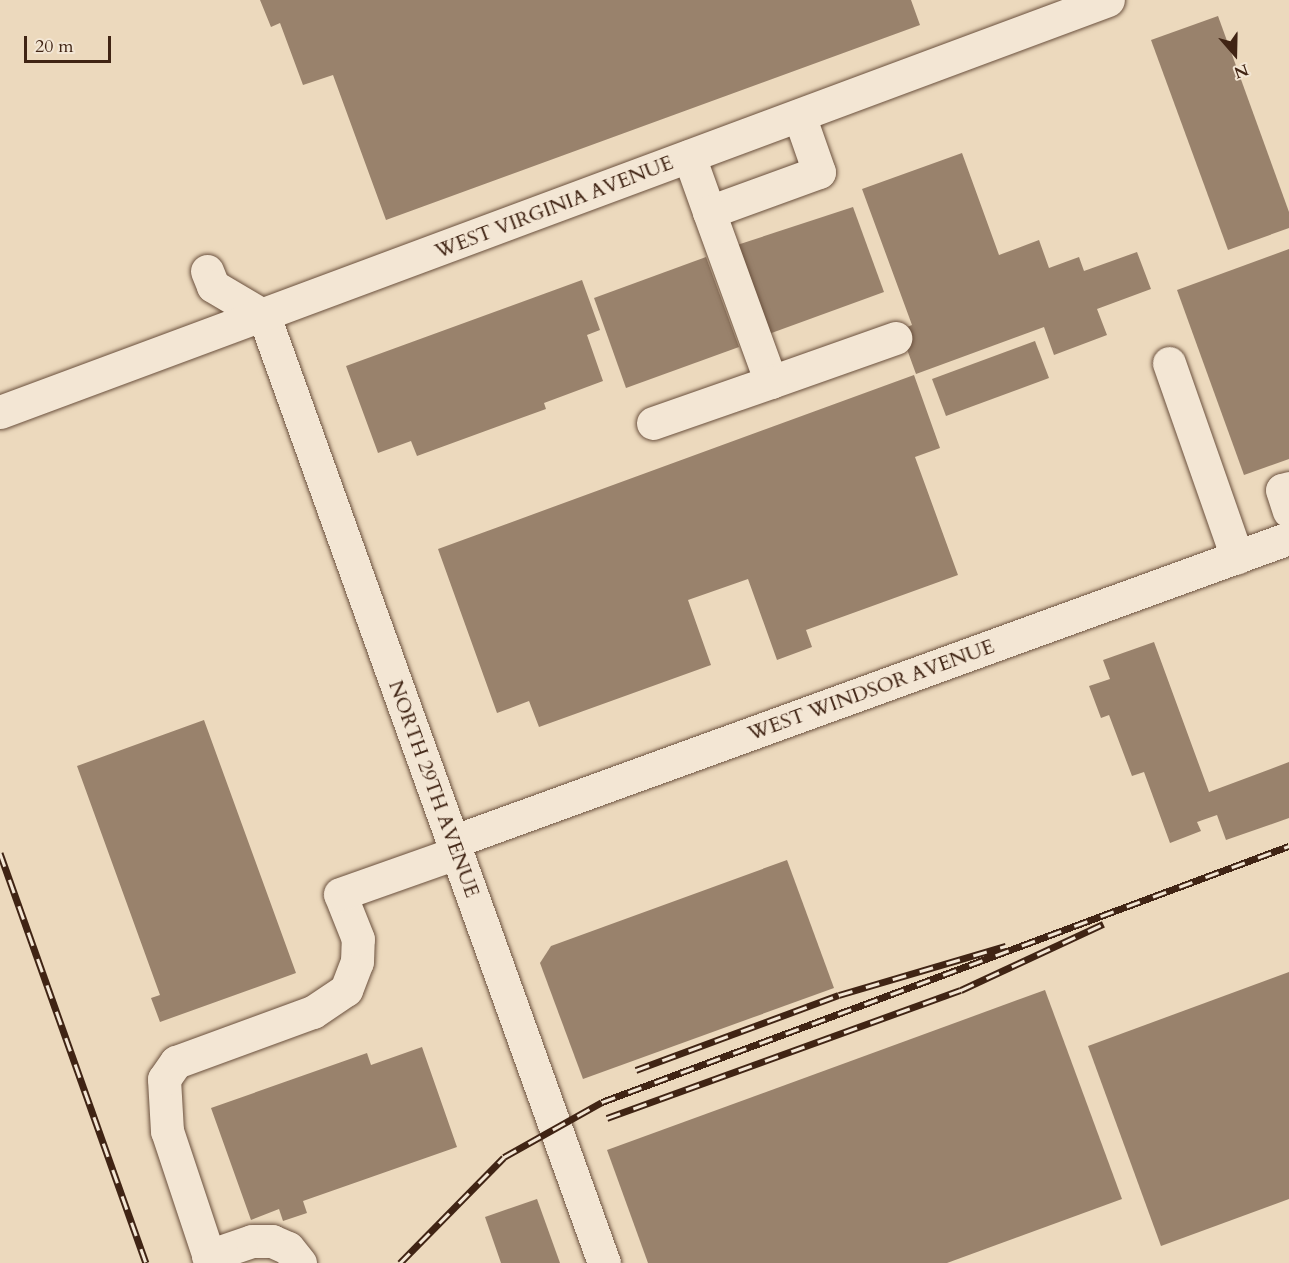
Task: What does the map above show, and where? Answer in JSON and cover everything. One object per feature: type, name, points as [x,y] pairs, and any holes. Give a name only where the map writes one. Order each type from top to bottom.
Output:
[{"type":"street","name":"WEST VIRGINIA AVENUE","points":[[0,412],[264,316],[799,115],[1047,11],[1108,0]]},
{"type":"street","points":[[709,212],[819,172],[799,115]]},
{"type":"street","points":[[689,156],[771,382]]},
{"type":"street","points":[[207,271],[213,286],[264,316]]},
{"type":"street","name":"NORTH 29TH AVENUE","points":[[264,316],[604,1263]]},
{"type":"street","points":[[653,423],[895,338]]},
{"type":"street","points":[[1169,363],[1236,557]]},
{"type":"street","points":[[1289,488],[1282,490],[1289,511]]},
{"type":"street","name":"WEST WINDSOR AVENUE","points":[[209,1260],[167,1131],[165,1079],[176,1062],[313,1012],[346,990],[357,962],[358,939],[340,894],[454,847],[1289,538]]},
{"type":"street","points":[[209,1260],[252,1241],[272,1241],[288,1248],[300,1263]]},
{"type":"building","points":[[260,0],[911,0],[920,25],[386,220],[333,75],[303,85],[280,23],[271,27]]},
{"type":"building","points":[[1218,16],[1289,212],[1289,228],[1228,250],[1151,40]]},
{"type":"building","points":[[962,153],[999,255],[1039,240],[1049,268],[1079,257],[1084,271],[1137,252],[1151,289],[1097,309],[1107,335],[1054,355],[1044,327],[916,374],[900,330],[912,325],[862,189]]},
{"type":"building","points":[[853,207],[884,292],[766,335],[734,246]]},
{"type":"building","points":[[1289,249],[1289,459],[1244,475],[1177,290]]},
{"type":"building","points":[[706,257],[739,347],[626,388],[594,298]]},
{"type":"building","points":[[582,280],[600,330],[587,335],[603,381],[544,403],[546,409],[417,456],[411,441],[378,453],[346,366]]},
{"type":"building","points":[[1035,341],[1049,378],[946,416],[932,379]]},
{"type":"building","points":[[914,375],[940,448],[915,457],[958,575],[806,630],[812,647],[777,660],[748,579],[688,600],[711,665],[539,727],[529,701],[497,713],[438,549]]},
{"type":"building","points":[[1154,642],[1209,792],[1289,762],[1289,818],[1226,840],[1217,815],[1197,822],[1201,831],[1170,843],[1144,772],[1132,776],[1109,715],[1101,718],[1089,686],[1110,679],[1103,660]]},
{"type":"building","points":[[204,720],[296,973],[160,1022],[151,998],[160,995],[77,766]]},
{"type":"building","points":[[787,860],[834,988],[583,1079],[540,963],[551,946]]},
{"type":"building","points":[[1289,972],[1289,1199],[1161,1246],[1088,1046]]},
{"type":"building","points":[[1045,990],[1122,1199],[947,1263],[648,1263],[607,1150]]},
{"type":"building","points":[[422,1047],[457,1147],[303,1201],[307,1213],[283,1221],[279,1209],[251,1220],[211,1108],[367,1053],[371,1065]]},
{"type":"building","points":[[537,1199],[560,1263],[501,1263],[485,1217]]},
{"type":"railway","points":[[400,1263],[504,1157],[602,1102],[1289,846]]},
{"type":"railway","points":[[0,853],[146,1263]]},
{"type":"railway","points":[[607,1118],[961,990],[1103,924]]},
{"type":"railway","points":[[636,1070],[839,995],[1006,946]]}]
